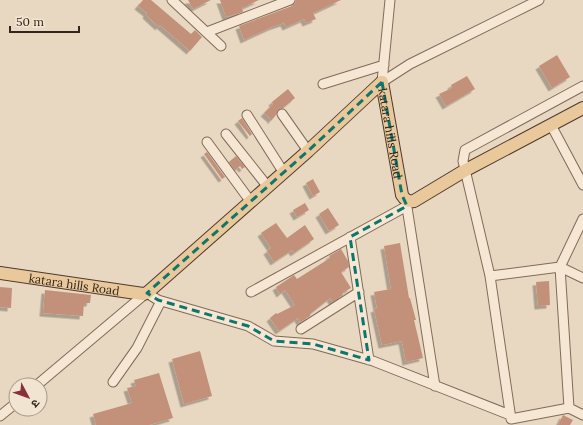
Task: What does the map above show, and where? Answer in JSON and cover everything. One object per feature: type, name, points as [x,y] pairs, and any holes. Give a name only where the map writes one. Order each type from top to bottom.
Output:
[{"type":"main road","name":"katara hills Road","points":[[382,82],[402,195],[407,203]]},
{"type":"main road","name":"katara hills Road","points":[[0,273],[153,297],[252,202],[382,82]]},
{"type":"main road","points":[[407,203],[414,201],[464,171],[583,108]]},
{"type":"street","points":[[172,0],[221,46]]},
{"type":"street","points":[[207,32],[290,0]]},
{"type":"street","points":[[382,82],[390,0]]},
{"type":"street","points":[[382,82],[410,64],[539,0]]},
{"type":"street","points":[[323,84],[384,65]]},
{"type":"street","points":[[583,86],[465,150],[463,160],[464,171],[490,276],[510,420],[569,408],[583,415]]},
{"type":"street","points":[[282,114],[308,151]]},
{"type":"street","points":[[247,116],[284,173]]},
{"type":"street","points":[[551,125],[583,184]]},
{"type":"street","points":[[226,134],[268,187]]},
{"type":"street","points":[[207,142],[252,202]]},
{"type":"street","points":[[251,292],[350,237],[407,203],[436,386]]},
{"type":"street","points":[[569,408],[560,267],[579,237],[583,219]]},
{"type":"street","points":[[350,237],[369,360]]},
{"type":"street","points":[[490,276],[560,267],[583,278]]},
{"type":"street","points":[[300,329],[359,292]]},
{"type":"street","points":[[113,382],[137,348],[153,297]]},
{"type":"street","points":[[48,377],[153,297]]},
{"type":"street","name":"katara hills Road","points":[[153,297],[248,326],[274,341],[313,344],[369,360],[436,386],[510,420]]},
{"type":"street","points":[[0,416],[8,410]]},
{"type":"highlighted area","points":[[382,82],[402,195],[407,206],[350,237],[369,360],[313,344],[274,341],[248,326],[158,300],[147,293],[308,151]]},
{"type":"building","points":[[143,0],[151,0],[191,34],[195,30],[202,37],[190,51],[146,15],[147,13],[138,6]]},
{"type":"building","points":[[188,0],[211,0],[193,9]]},
{"type":"building","points":[[220,0],[259,0],[242,8],[243,12],[226,17]]},
{"type":"building","points":[[296,0],[341,0],[313,13],[316,19],[306,23],[304,19],[286,27],[284,23],[244,40],[239,26],[292,6]]},
{"type":"building","points":[[557,55],[570,77],[552,88],[539,66]]},
{"type":"building","points":[[467,76],[475,89],[446,106],[439,94],[452,88],[451,85]]},
{"type":"building","points":[[288,89],[295,98],[283,108],[278,109],[276,115],[271,121],[271,119],[264,113],[273,104],[272,102]]},
{"type":"building","points":[[242,118],[252,134],[250,136],[238,121]]},
{"type":"building","points":[[207,152],[225,177],[222,179],[204,154]]},
{"type":"building","points":[[236,156],[245,167],[242,169],[240,166],[235,170],[229,162]]},
{"type":"building","points":[[313,179],[320,192],[313,196],[306,183]]},
{"type":"building","points":[[305,203],[309,210],[297,217],[293,210]]},
{"type":"building","points":[[328,208],[339,225],[329,231],[319,214]]},
{"type":"building","points":[[276,223],[287,238],[305,225],[314,239],[294,253],[292,250],[274,262],[267,251],[271,248],[261,233]]},
{"type":"building","points":[[400,243],[409,298],[416,320],[414,320],[423,358],[406,362],[402,341],[382,345],[374,309],[377,308],[374,292],[391,289],[384,246]]},
{"type":"building","points":[[341,249],[348,261],[349,267],[341,272],[351,288],[342,293],[343,295],[333,302],[330,298],[310,314],[310,316],[300,322],[298,318],[279,331],[270,318],[276,313],[277,314],[295,305],[285,290],[280,294],[276,287],[294,275],[297,279],[330,258],[329,256]]},
{"type":"building","points":[[549,281],[550,305],[538,306],[536,282]]},
{"type":"building","points":[[0,287],[12,288],[11,308],[0,307]]},
{"type":"building","points":[[45,290],[91,295],[90,303],[84,303],[83,316],[43,313]]},
{"type":"building","points":[[200,351],[212,396],[184,404],[172,359]]},
{"type":"building","points":[[159,373],[173,418],[149,425],[96,425],[93,414],[132,403],[127,388],[136,386],[134,380]]},
{"type":"building","points":[[563,415],[573,420],[570,425],[558,425]]}]
